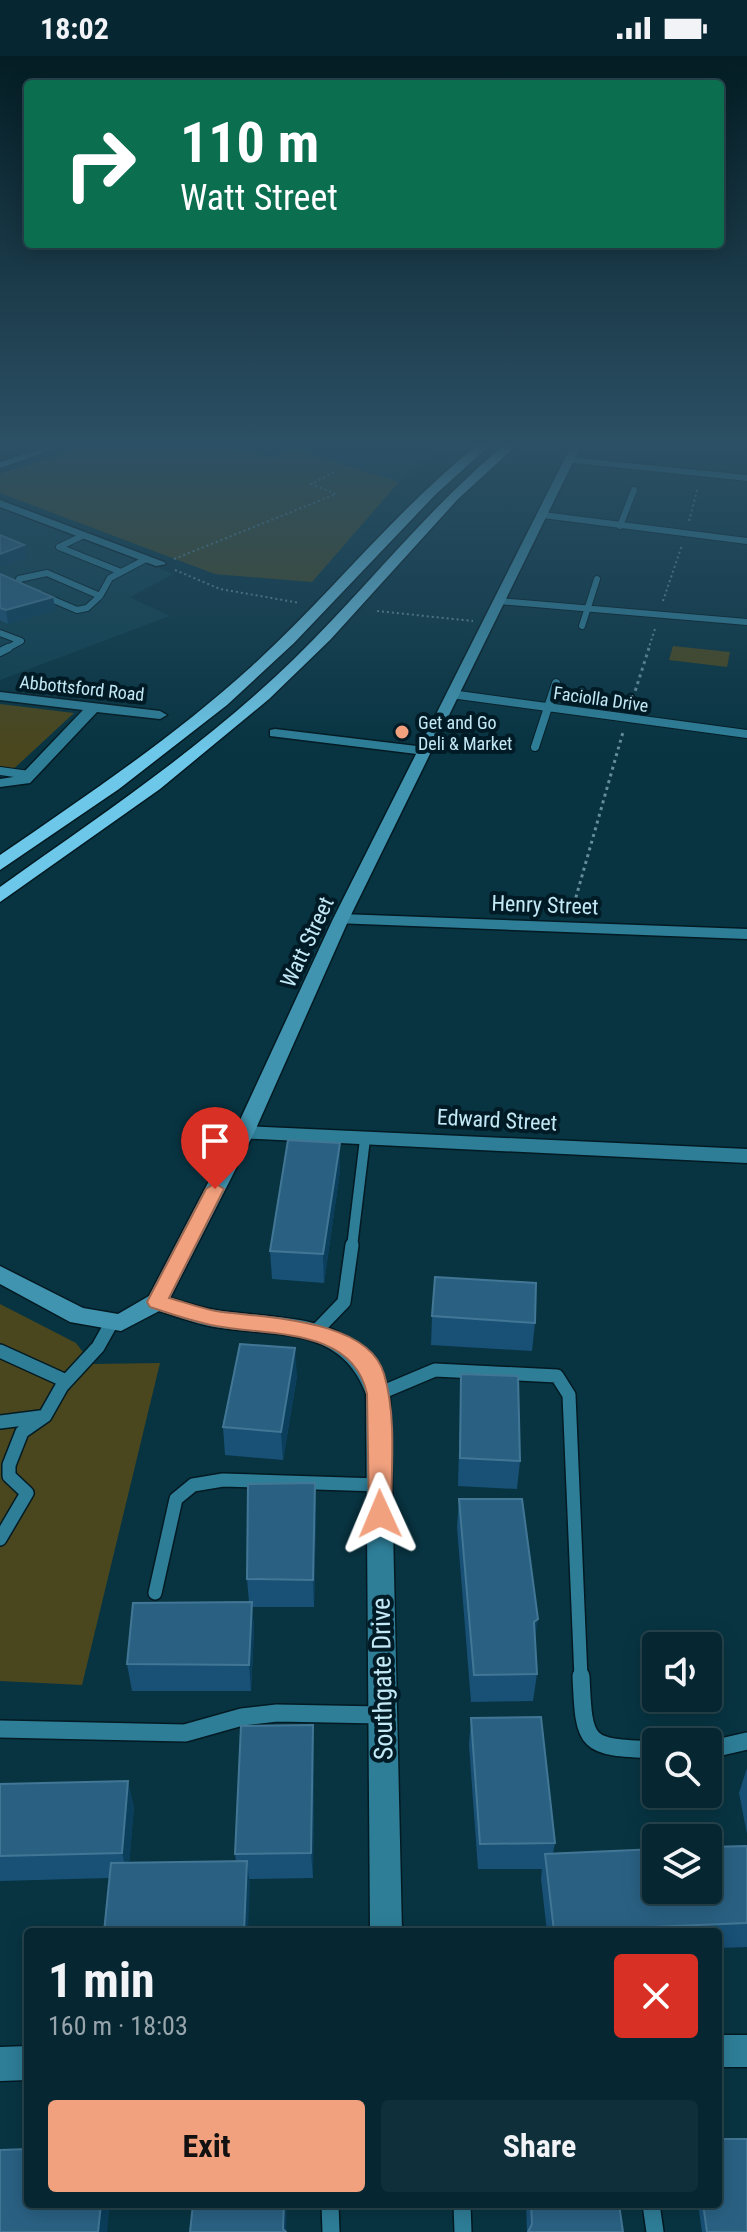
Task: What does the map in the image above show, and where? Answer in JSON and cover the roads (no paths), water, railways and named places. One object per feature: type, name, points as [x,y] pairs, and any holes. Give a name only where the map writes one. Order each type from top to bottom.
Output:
[{"type":"highway","points":[[0,864],[144,762],[243,682],[299,629],[374,548]]},
{"type":"highway","points":[[0,896],[162,779],[271,688],[327,634],[404,548]]},
{"type":"street","points":[[116,548],[160,564]]},
{"type":"street","name":"Watt Street","points":[[157,1302],[244,1133],[341,919],[526,548]]},
{"type":"street","name":"Abbottsford Road","points":[[0,696],[160,715]]},
{"type":"street","points":[[0,783],[25,780],[94,707]]},
{"type":"street","points":[[275,733],[425,751]]},
{"type":"street","name":"Henry Street","points":[[341,919],[747,934]]},
{"type":"street","name":"Edward Street","points":[[244,1133],[747,1156]]},
{"type":"street","points":[[0,1274],[78,1316],[121,1323],[157,1302]]},
{"type":"street","name":"Southgate Drive","points":[[157,1302],[213,1318],[316,1331],[351,1350],[373,1371],[378,1394],[386,1928]]},
{"type":"street","points":[[722,2051],[747,2051]]},
{"type":"street","points":[[0,2064],[24,2063]]},
{"type":"lane","points":[[60,548],[121,572]]},
{"type":"lane","points":[[100,596],[47,573],[34,574],[17,582],[77,610],[87,608],[100,596],[110,578],[146,559]]},
{"type":"lane","points":[[582,626],[597,579]]},
{"type":"lane","points":[[499,601],[747,622]]},
{"type":"lane","points":[[0,633],[21,641],[0,652]]},
{"type":"lane","points":[[535,747],[556,683]]},
{"type":"lane","name":"Faciolla Drive","points":[[451,694],[747,734]]},
{"type":"lane","points":[[0,771],[29,775]]},
{"type":"lane","points":[[316,1331],[344,1302],[365,1139]]},
{"type":"lane","points":[[0,1539],[27,1493],[9,1476],[9,1465],[22,1432],[45,1416],[66,1381],[98,1347],[112,1322]]},
{"type":"lane","points":[[0,1351],[11,1353],[66,1381]]},
{"type":"lane","points":[[378,1394],[435,1370],[557,1376],[569,1395],[583,1726],[587,1737],[596,1745],[642,1749]]},
{"type":"lane","points":[[0,1422],[45,1416]]},
{"type":"lane","points":[[155,1593],[176,1499],[193,1485],[223,1480],[380,1485]]},
{"type":"lane","points":[[0,1729],[185,1733],[242,1717],[277,1713],[382,1716]]},
{"type":"lane","points":[[722,1747],[747,1741]]},
{"type":"lane","points":[[330,2208],[331,2232]]},
{"type":"lane","points":[[462,2208],[463,2232]]},
{"type":"lane","points":[[652,2208],[655,2232]]},
{"type":"place","name":"Get and Go Deli & Market","points":[[402,732]]}]
